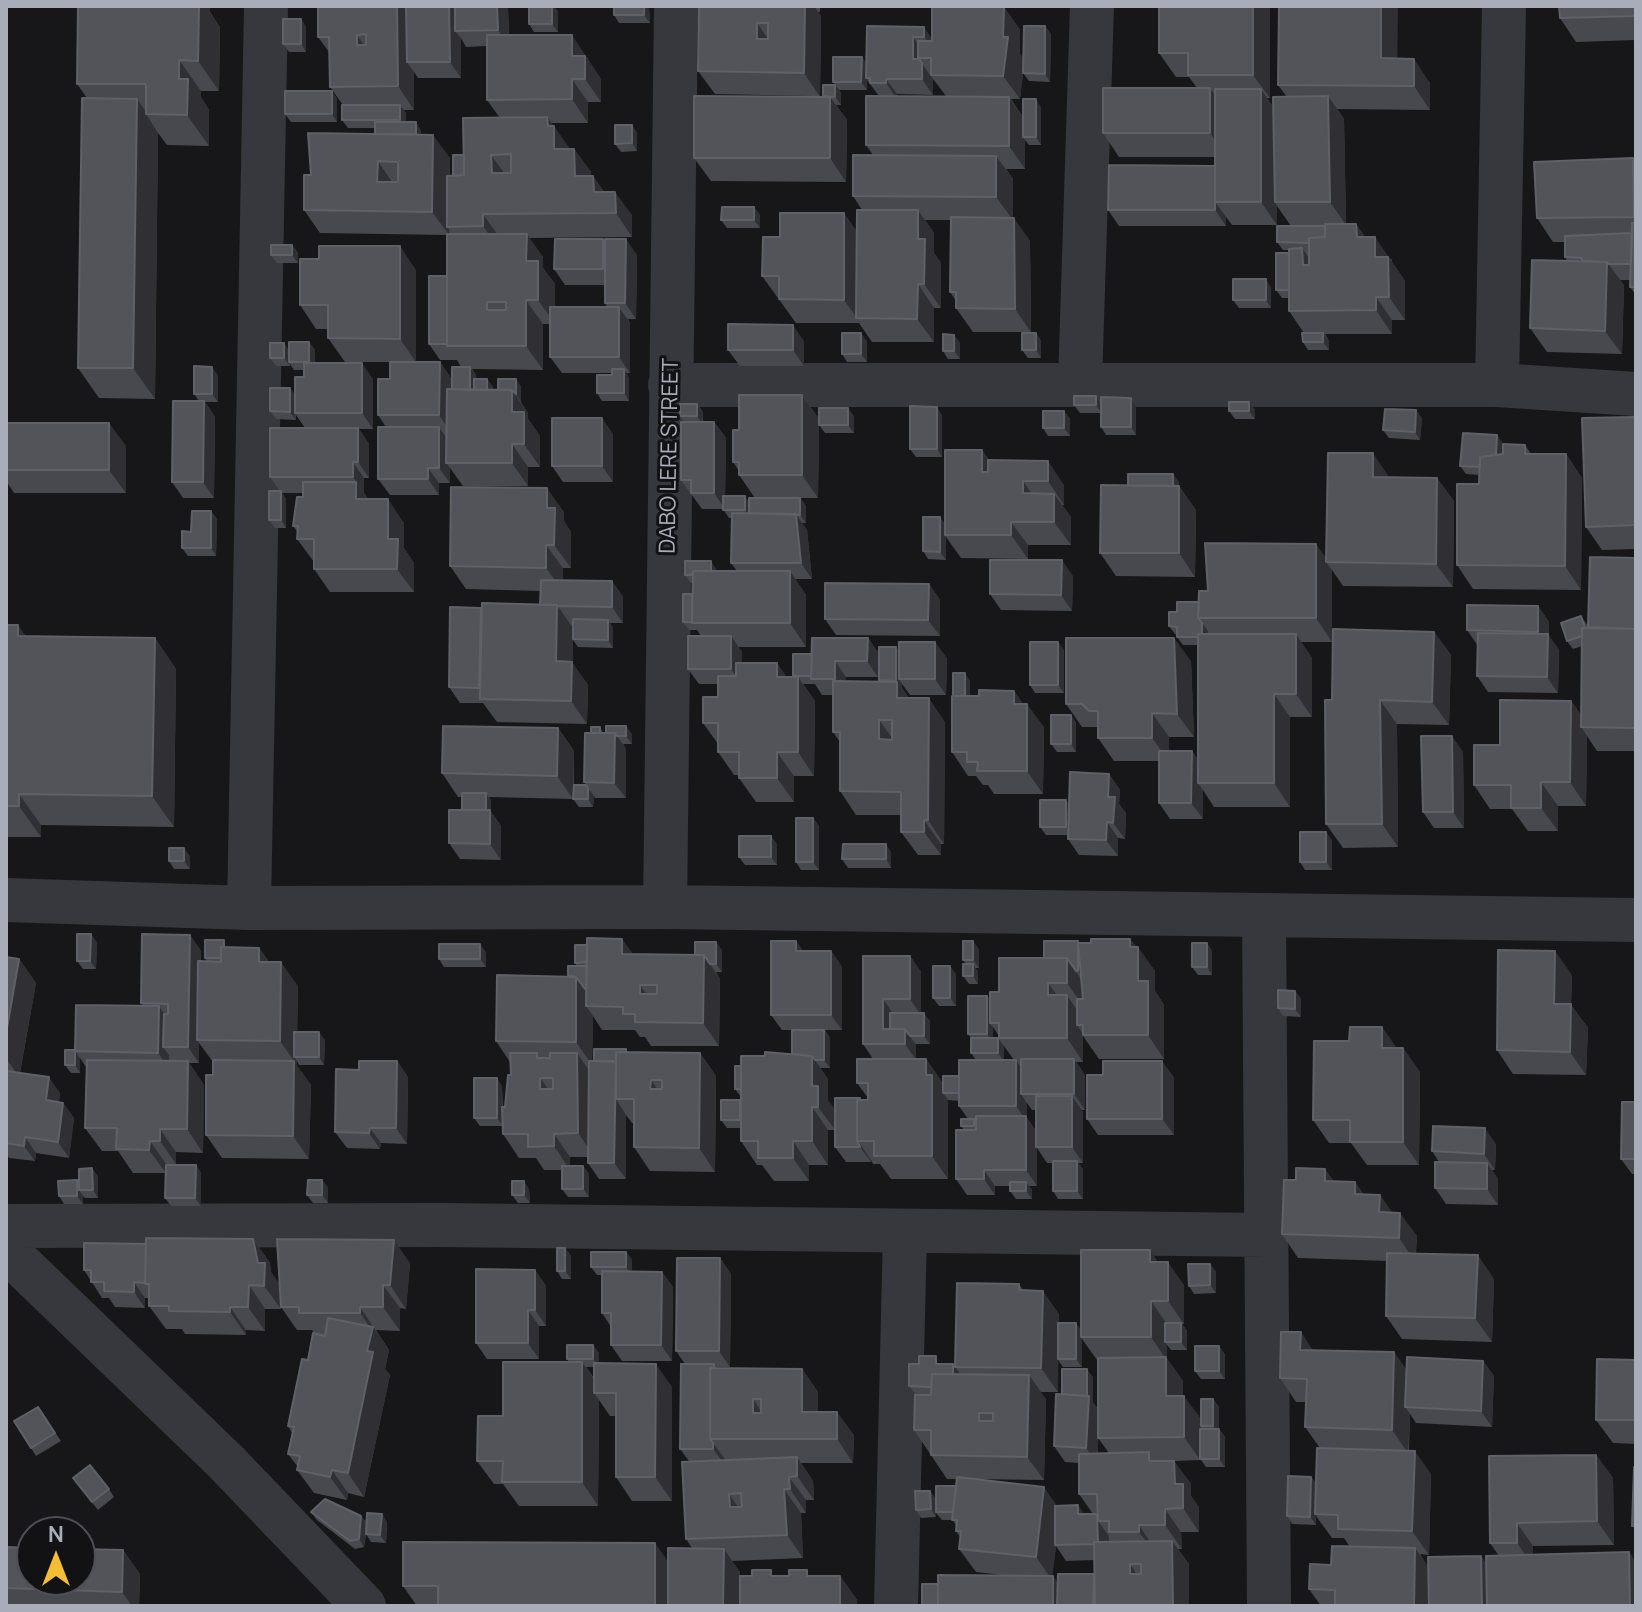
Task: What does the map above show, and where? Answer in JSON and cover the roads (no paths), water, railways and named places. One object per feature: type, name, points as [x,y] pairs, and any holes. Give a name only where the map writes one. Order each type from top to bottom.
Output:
[{"type":"street","points":[[249,908],[266,6]]},
{"type":"street","name":"DABO LERE STREET","points":[[665,907],[676,6]]},
{"type":"street","points":[[1080,383],[1092,6]]},
{"type":"street","points":[[1497,385],[1504,6]]},
{"type":"street","points":[[670,385],[1497,385],[1636,394]]},
{"type":"street","points":[[6,900],[249,908],[665,907],[1636,920]]},
{"type":"street","points":[[1264,916],[1269,1606]]},
{"type":"street","points":[[6,1226],[443,1225],[1264,1235]]},
{"type":"street","points":[[896,1606],[905,1232]]},
{"type":"street","points":[[6,1250],[226,1462],[364,1606]]}]
